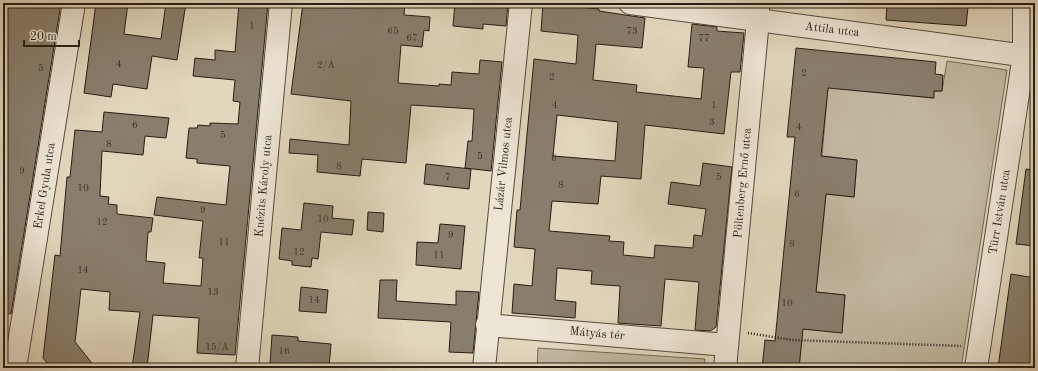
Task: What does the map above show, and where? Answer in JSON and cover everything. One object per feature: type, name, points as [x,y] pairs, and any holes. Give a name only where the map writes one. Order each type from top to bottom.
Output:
[{"type":"street","name":"Erkel Gyula utca","points":[[15,368],[74,3]]},
{"type":"street","name":"Knézits Károly utca","points":[[247,368],[281,3]]},
{"type":"street","name":"Lázár Vilmos utca","points":[[487,325],[521,3]]},
{"type":"street","name":"Attila utca","points":[[630,3],[758,12],[1030,56]]},
{"type":"street","name":"Türr István utca","points":[[978,358],[1030,56],[1024,3]]},
{"type":"street","name":"Pöltenberg Ernő utca","points":[[728,338],[758,12]]},
{"type":"street","name":"Mátyás tér","points":[[487,325],[728,338]]},
{"type":"street","points":[[484,368],[487,325]]},
{"type":"street","points":[[725,368],[728,338]]},
{"type":"path","points":[[728,338],[792,340],[978,358]]},
{"type":"shaded area","points":[[947,61],[1007,70],[961,368],[799,368],[802,329],[842,332],[845,295],[816,292],[826,194],[854,197],[857,160],[822,156],[828,87],[933,98],[934,91],[942,91]]},
{"type":"shaded area","points":[[538,348],[705,359],[704,368],[537,368]]},
{"type":"building","points":[[3,3],[61,3],[11,314],[3,313],[3,216],[6,197],[4,196],[5,190],[3,190],[3,56],[5,41],[3,40]]},
{"type":"building","points":[[96,3],[128,3],[124,34],[161,39],[166,3],[186,3],[177,60],[152,56],[147,89],[113,84],[111,97],[84,93]]},
{"type":"building","points":[[239,3],[268,3],[235,355],[197,353],[199,318],[153,315],[147,368],[132,368],[140,312],[109,310],[110,292],[81,289],[75,342],[96,368],[51,368],[43,358],[55,255],[60,256],[67,177],[70,177],[75,130],[102,132],[104,112],[169,118],[166,138],[145,136],[143,155],[102,151],[100,196],[109,197],[108,204],[117,205],[117,214],[153,218],[151,232],[148,232],[146,261],[165,263],[163,283],[201,286],[203,258],[199,258],[203,221],[154,215],[157,197],[226,205],[230,166],[197,163],[197,159],[186,158],[189,128],[197,128],[198,125],[210,126],[210,123],[238,124],[240,102],[233,101],[235,80],[193,76],[195,58],[215,60],[215,50],[235,52]]},
{"type":"building","points":[[303,3],[405,3],[404,15],[430,17],[429,31],[424,30],[422,47],[401,45],[398,83],[439,86],[439,84],[451,85],[452,72],[479,74],[480,60],[502,62],[491,171],[465,168],[468,141],[472,141],[474,109],[411,105],[406,163],[362,159],[360,176],[317,172],[318,155],[289,153],[290,139],[349,145],[351,101],[291,94]]},
{"type":"building","points":[[455,3],[508,3],[506,26],[483,24],[483,29],[453,26]]},
{"type":"building","points":[[543,3],[599,9],[599,11],[645,18],[642,48],[596,44],[593,80],[637,85],[636,92],[701,99],[704,68],[688,67],[692,24],[717,27],[717,31],[744,33],[740,72],[731,72],[724,134],[645,125],[641,179],[601,176],[598,204],[552,201],[549,231],[610,236],[609,241],[624,242],[623,255],[654,258],[655,245],[693,248],[694,235],[702,236],[706,209],[668,204],[671,182],[700,186],[703,163],[732,167],[716,327],[710,331],[695,330],[699,282],[665,279],[661,326],[618,323],[620,286],[591,284],[592,271],[557,268],[555,300],[576,302],[575,318],[512,313],[514,284],[532,286],[535,249],[514,247],[517,210],[520,210],[534,59],[576,64],[578,35],[541,31]],"holes":[[[557,115],[618,122],[615,161],[553,156]]]},
{"type":"building","points":[[887,3],[944,3],[944,5],[968,7],[966,26],[886,20]]},
{"type":"building","points":[[796,48],[936,62],[935,74],[943,75],[942,91],[934,91],[934,98],[828,88],[821,156],[857,160],[854,197],[826,194],[816,292],[845,295],[842,333],[803,329],[799,368],[762,368],[765,340],[775,341],[795,137],[787,137]]},
{"type":"building","points":[[426,164],[471,169],[469,189],[424,184]]},
{"type":"building","points":[[1026,169],[1035,170],[1035,246],[1016,244]]},
{"type":"building","points":[[304,203],[333,206],[332,218],[354,220],[352,235],[321,232],[318,259],[312,258],[311,267],[292,265],[292,261],[279,259],[282,228],[301,230]]},
{"type":"building","points":[[368,212],[384,213],[383,232],[367,230]]},
{"type":"building","points":[[440,224],[465,226],[461,269],[416,265],[417,242],[438,243]]},
{"type":"building","points":[[1011,274],[1035,278],[1034,368],[998,368]]},
{"type":"building","points":[[380,280],[397,280],[396,301],[456,305],[456,291],[479,292],[473,353],[449,352],[451,322],[378,318]]},
{"type":"building","points":[[301,287],[328,290],[326,313],[299,311]]},
{"type":"building","points":[[272,335],[298,337],[298,341],[331,344],[329,368],[270,364]]}]
